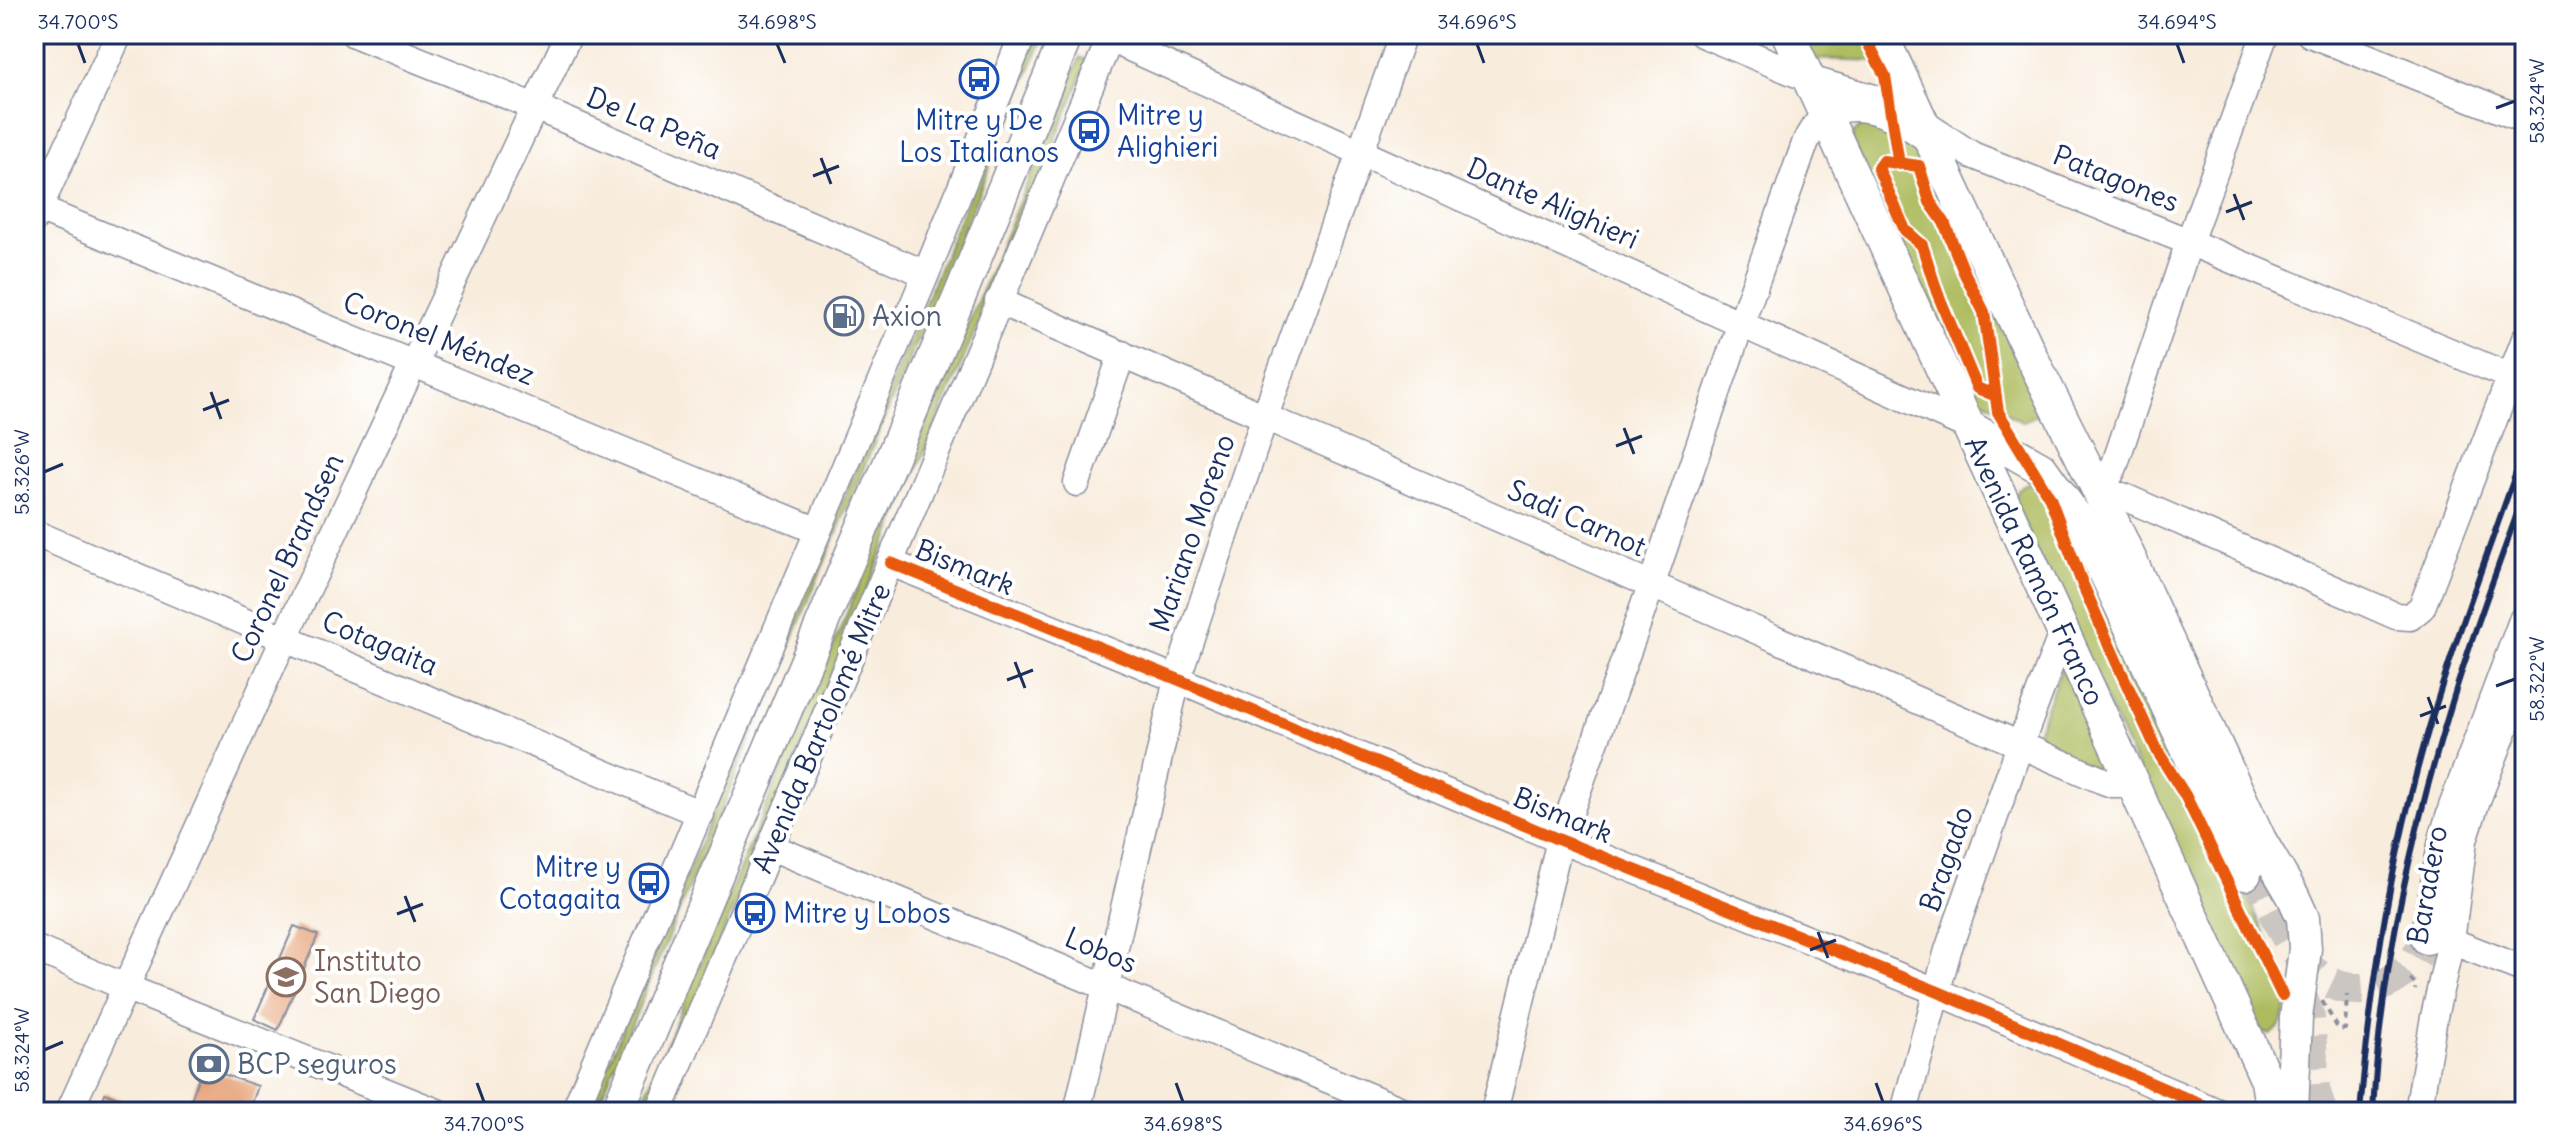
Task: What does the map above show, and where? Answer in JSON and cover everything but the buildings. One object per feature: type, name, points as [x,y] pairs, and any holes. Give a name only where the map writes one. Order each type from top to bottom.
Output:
[{"type":"main road","name":"Avenida Bartolomé Mitre","points":[[617,1112],[1067,34]]},
{"type":"main road","name":"Avenida Ramón Franco","points":[[1788,34],[2267,1081],[2272,1112]]},
{"type":"main road","points":[[1881,34],[2032,358],[2100,494],[2260,840],[2303,918],[2305,949],[2296,1018],[2292,1112]]},
{"type":"main road","points":[[1969,427],[2041,468],[2079,521],[2249,870],[2062,449],[2032,358]]},
{"type":"main road","points":[[2439,939],[2445,840],[2525,621]]},
{"type":"street","points":[[36,212],[119,34]]},
{"type":"street","name":"De La Peña","points":[[354,34],[535,107],[926,274]]},
{"type":"street","name":"Coronel Brandsen","points":[[69,1112],[285,637],[569,34]]},
{"type":"street","points":[[574,1112],[926,274],[1023,34]]},
{"type":"street","name":"Mariano Moreno","points":[[1077,1112],[1177,679],[1265,416],[1403,34]]},
{"type":"street","name":"Patagones","points":[[1702,34],[1809,79],[1888,102],[1927,133],[1972,155],[2511,377]]},
{"type":"street","points":[[2265,34],[2189,242],[2114,467],[2100,494],[2122,496],[2396,616],[2410,617],[2422,607],[2525,339]]},
{"type":"street","points":[[2310,34],[2525,120]]},
{"type":"street","name":"Dante Alighieri","points":[[1107,36],[1969,427]]},
{"type":"street","name":"Avenida Bartolomé Mitre","points":[[659,1112],[891,563],[1107,36]]},
{"type":"street","points":[[1494,1112],[1560,840],[1806,141],[1811,130],[1825,115],[1849,108],[1876,112],[1927,133]]},
{"type":"street","name":"Coronel Méndez","points":[[36,212],[414,362],[818,531]]},
{"type":"street","name":"Sadi Carnot","points":[[998,301],[2101,780],[2112,784],[2133,784]]},
{"type":"street","points":[[1077,483],[1122,354]]},
{"type":"street","name":"Cotagaita","points":[[34,533],[701,814]]},
{"type":"street","name":"Bismark","points":[[891,563],[1560,840],[1936,991],[2218,1112]]},
{"type":"street","name":"Bragado","points":[[1904,1112],[1936,991],[2020,745],[2062,633]]},
{"type":"street","name":"Baradero","points":[[2418,1112],[2434,1017],[2439,939],[2476,803],[2525,677]]},
{"type":"street","name":"Lobos","points":[[771,847],[1406,1112]]},
{"type":"street","points":[[2439,939],[2525,970]]},
{"type":"street","points":[[34,948],[437,1112]]},
{"type":"path","points":[[2315,993],[2326,1005],[2339,1030],[2345,1029],[2347,995]]},
{"type":"green space","points":[[1798,34],[1874,34],[1887,61],[1814,59]]},
{"type":"green space","points":[[1034,41],[1041,43],[595,1112],[588,1112]]},
{"type":"green space","points":[[1080,57],[1086,60],[1086,66],[648,1112],[638,1112]]},
{"type":"green space","points":[[1869,119],[1919,146],[2041,411],[2023,422],[1964,390],[1852,141],[1853,134]]},
{"type":"green space","points":[[2031,482],[2039,485],[2060,505],[2187,765],[2289,986],[2283,1020],[2270,1035],[2259,1030],[2015,504],[2018,490]]},
{"type":"green space","points":[[2062,666],[2104,757],[2102,765],[2095,768],[2033,742]]},
{"type":"tunnel","points":[[2253,866],[2296,951],[2311,969],[2329,982],[2350,989],[2375,987],[2393,980],[2407,969],[2427,938]]},
{"type":"tunnel","points":[[2299,990],[2309,1018],[2314,1089],[2321,1112]]},
{"type":"railway","points":[[2360,1112],[2379,952],[2411,794],[2449,663],[2525,447]]},
{"type":"railway","points":[[2373,1112],[2391,955],[2424,800],[2461,673],[2525,491]]},
{"type":"cycle path","points":[[1864,35],[1885,76],[1899,164]]},
{"type":"cycle path","points":[[1996,396],[1977,388],[1937,292],[1922,245],[1905,230],[1878,168],[1883,161],[1919,166],[1930,202],[1944,222],[1984,312],[1998,412],[2050,498],[2082,583],[2158,752],[2186,797],[2282,995]]},
{"type":"cycle path","points":[[891,563],[1560,840],[1936,991],[2218,1112]]},
{"type":"place","name":"Mitre y De Los Italianos","points":[[979,79]]},
{"type":"place","name":"Mitre y Alighieri","points":[[1089,131]]},
{"type":"place","name":"Axion","points":[[844,316]]},
{"type":"place","name":"Mitre y Cotagaita","points":[[649,883]]},
{"type":"place","name":"Mitre y Lobos","points":[[755,913]]},
{"type":"place","name":"Instituto San Diego","points":[[286,977]]},
{"type":"place","name":"BCP seguros","points":[[209,1064]]}]
